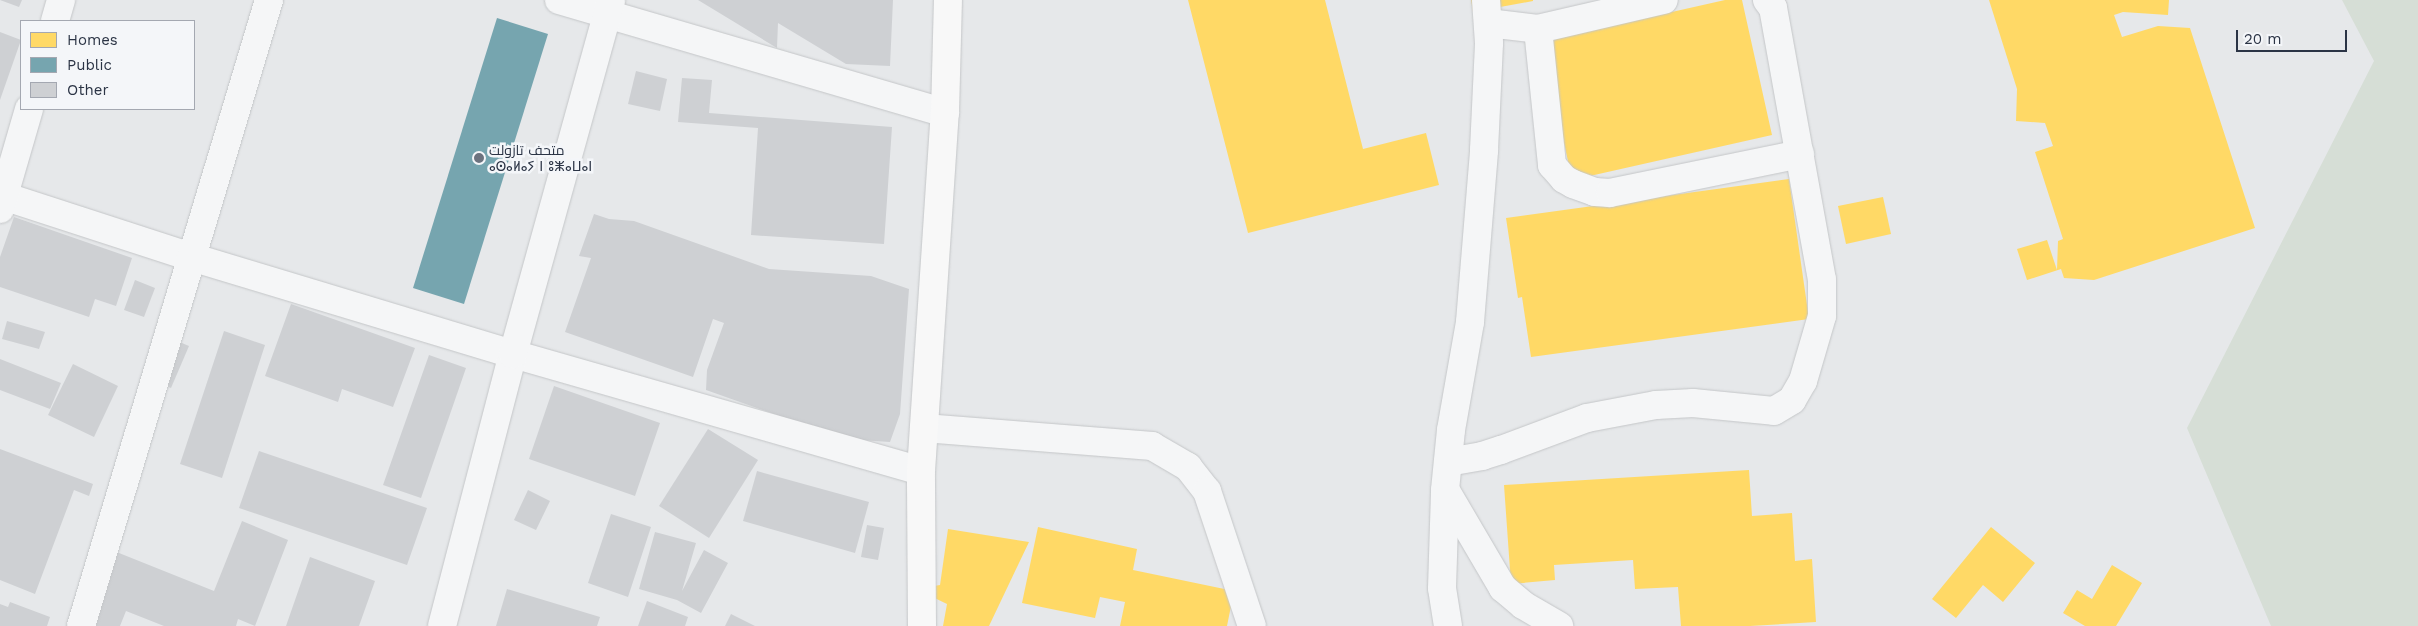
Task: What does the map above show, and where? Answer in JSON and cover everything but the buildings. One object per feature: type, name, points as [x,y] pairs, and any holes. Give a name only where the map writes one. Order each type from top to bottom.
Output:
[{"type":"street","points":[[55,20],[61,0]]},
{"type":"street","points":[[81,626],[270,0]]},
{"type":"street","points":[[559,0],[609,7],[945,113]]},
{"type":"street","points":[[922,626],[920,472],[945,113],[948,0]]},
{"type":"street","points":[[1448,626],[1442,588],[1445,490],[1451,430],[1470,313],[1484,150],[1487,11],[1538,28],[1664,0]]},
{"type":"street","points":[[1448,462],[1501,450],[1587,418],[1656,405],[1693,403],[1774,411],[1792,400],[1803,381],[1822,316],[1822,280],[1773,8],[1768,0]]},
{"type":"street","points":[[442,626],[513,354],[609,7]]},
{"type":"street","points":[[1538,28],[1552,165],[1564,179],[1573,184],[1595,192],[1610,193],[1800,154]]},
{"type":"street","points":[[29,110],[1,200],[513,354],[920,472]]},
{"type":"street","points":[[924,428],[1152,446],[1188,467],[1207,492],[1252,626]]},
{"type":"street","points":[[1445,490],[1503,588],[1523,605],[1559,626]]},
{"type":"shaded area","points":[[2342,0],[2418,0],[2418,626],[2271,626],[2187,428],[2374,61]]},
{"type":"place","name":"متحف تازولت ⴰⵙⴰⵍⴰⵢ ⵏ ⵓⵥⴰⵡⴰⵏ","points":[[479,158]]}]
